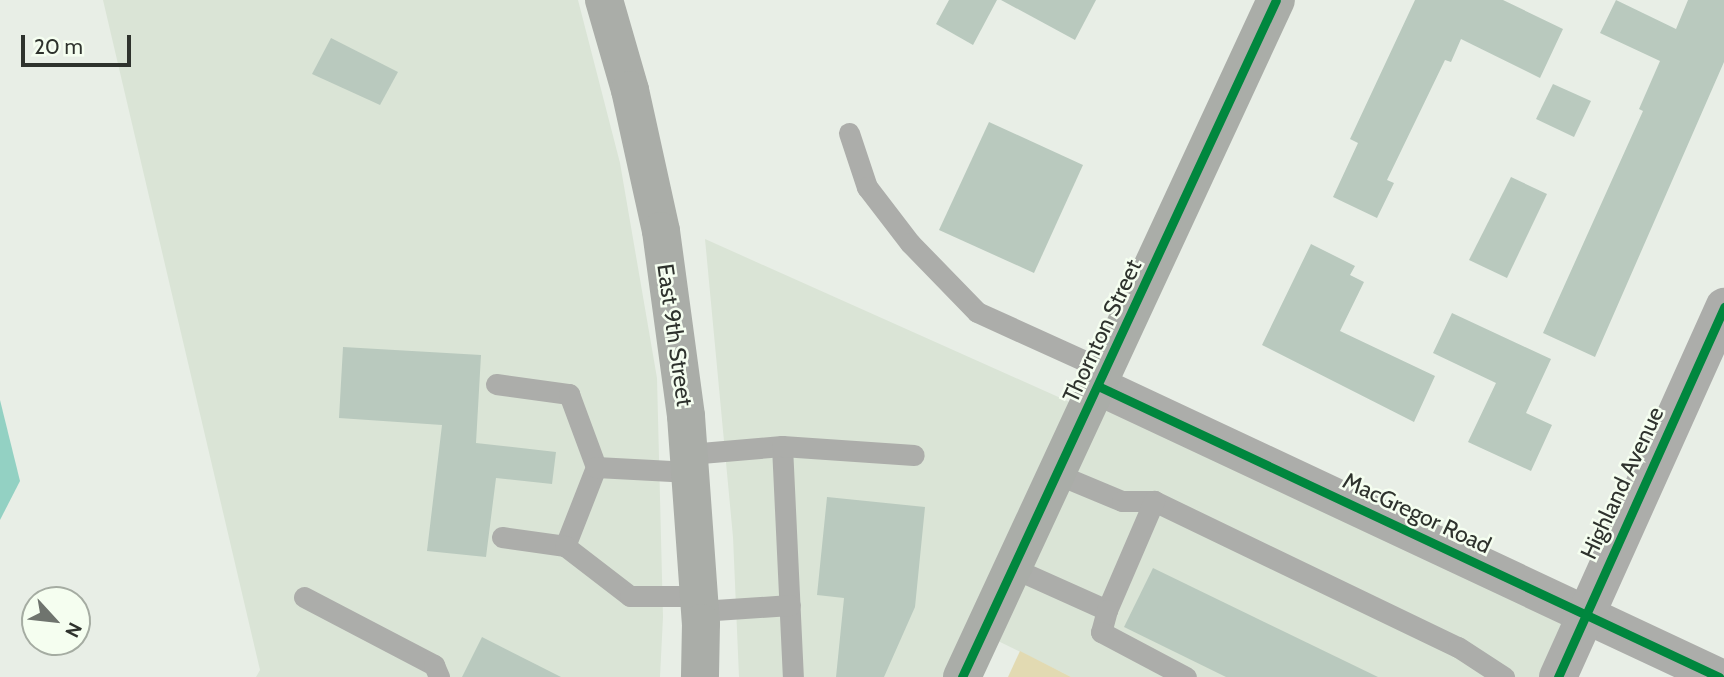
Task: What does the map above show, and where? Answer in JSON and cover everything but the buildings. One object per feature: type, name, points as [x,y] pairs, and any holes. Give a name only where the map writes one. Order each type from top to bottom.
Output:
[{"type":"street","name":"East 9th Street","points":[[604,0],[656,202],[689,463],[699,604],[700,677]]},
{"type":"street","name":"Thornton Street","points":[[962,677],[1276,0]]},
{"type":"street","name":"Highland Avenue","points":[[1558,677],[1584,612],[1724,307]]},
{"type":"street","name":"MacGregor Road","points":[[1102,378],[1720,677]]},
{"type":"lane","points":[[849,134],[867,187],[910,243],[977,312],[1102,378]]},
{"type":"lane","points":[[496,384],[569,394],[596,467],[565,546]]},
{"type":"lane","points":[[782,446],[793,677]]},
{"type":"lane","points":[[596,467],[689,463],[782,446],[914,455]]},
{"type":"lane","points":[[1057,474],[1122,501],[1154,501],[1473,668],[1504,677]]},
{"type":"lane","points":[[1154,501],[1107,610],[1101,632],[1186,677]]},
{"type":"lane","points":[[502,537],[565,546],[630,596],[699,604],[790,605]]},
{"type":"lane","points":[[1013,568],[1107,610]]},
{"type":"lane","points":[[303,597],[434,665],[439,677]]},
{"type":"shaded area","points":[[103,0],[578,0],[620,163],[657,378],[663,617],[660,677],[256,677],[260,670]]},
{"type":"shaded area","points":[[705,239],[1074,404],[947,677],[739,677],[733,537]]},
{"type":"shaded area","points":[[1104,403],[1568,618],[1547,677],[1071,677],[996,640]]},
{"type":"shaded area","points":[[1020,651],[1071,677],[1008,677]]},
{"type":"water","points":[[0,400],[20,481],[0,520]]},
{"type":"cycle path","points":[[962,677],[1276,0]]},
{"type":"cycle path","points":[[1558,677],[1724,307]]},
{"type":"cycle path","points":[[1098,386],[1719,677]]}]
